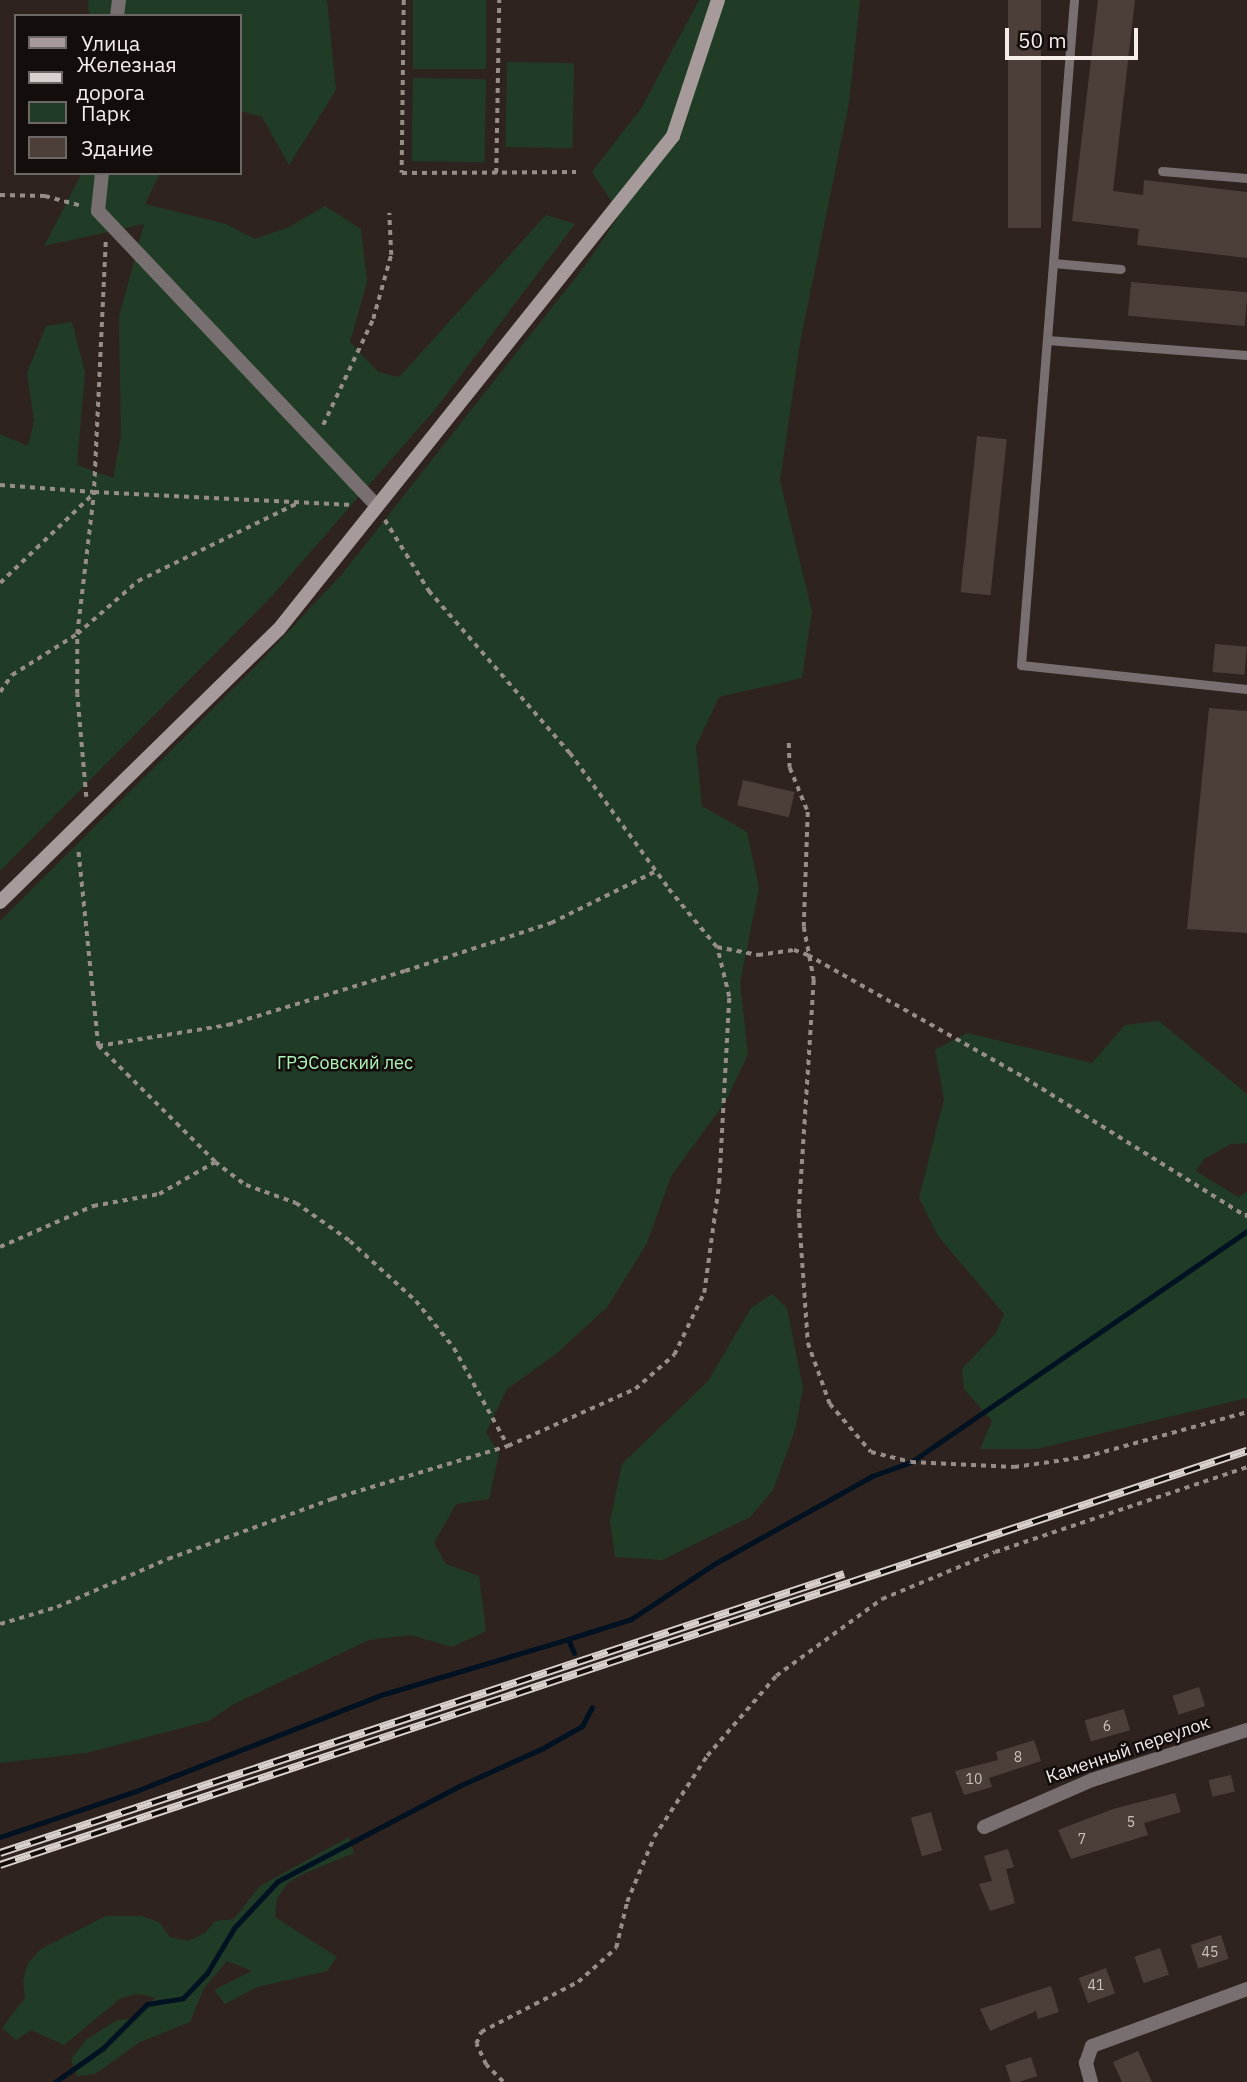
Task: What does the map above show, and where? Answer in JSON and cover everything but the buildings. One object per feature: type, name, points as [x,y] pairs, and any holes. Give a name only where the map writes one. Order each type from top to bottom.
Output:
[{"type":"main road","points":[[0,902],[279,629],[673,136],[718,0]]},
{"type":"street","points":[[102,175],[99,211],[377,506]]},
{"type":"street","name":"Каменный переулок","points":[[984,1827],[1092,1780],[1247,1730]]},
{"type":"street","points":[[1091,2082],[1086,2063],[1092,2046],[1117,2033],[1247,1989]]},
{"type":"lane","points":[[1074,0],[1021,665],[1247,689]]},
{"type":"lane","points":[[1162,170],[1247,178]]},
{"type":"lane","points":[[1053,263],[1121,269]]},
{"type":"lane","points":[[1047,340],[1247,355]]},
{"type":"path","points":[[404,0],[402,173],[576,172]]},
{"type":"path","points":[[496,173],[499,0]]},
{"type":"path","points":[[0,195],[45,196],[99,211],[107,228],[94,492],[77,634],[77,694],[88,815]]},
{"type":"path","points":[[315,439],[373,319],[391,255],[389,214]]},
{"type":"path","points":[[0,485],[377,506],[429,591],[570,753],[656,871],[717,947],[729,997],[719,1183],[704,1293],[692,1324],[674,1355],[635,1389],[508,1446],[332,1499],[168,1559],[57,1608],[0,1624]]},
{"type":"path","points":[[0,583],[94,492]]},
{"type":"path","points":[[0,692],[12,675],[77,634],[138,581],[300,502]]},
{"type":"path","points":[[789,743],[790,768],[808,812],[804,928],[814,980],[799,1213],[808,1343],[830,1404],[871,1452],[911,1462],[1014,1467],[1085,1457],[1247,1412]]},
{"type":"path","points":[[76,827],[98,1046],[215,1162],[246,1185],[296,1203],[350,1241],[416,1301],[454,1348],[508,1446]]},
{"type":"path","points":[[98,1046],[228,1025],[405,971],[551,923],[656,871]]},
{"type":"path","points":[[717,947],[758,955],[794,950],[808,955],[1025,1078],[1246,1215]]},
{"type":"path","points":[[0,1247],[93,1206],[159,1194],[215,1162]]},
{"type":"path","points":[[503,2082],[476,2044],[481,2032],[578,1982],[616,1948],[627,1902],[654,1836],[707,1756],[776,1676],[882,1599],[995,1552],[1247,1467]]},
{"type":"green space","points":[[88,0],[327,0],[336,90],[289,165],[262,117],[242,112],[242,14],[89,14]]},
{"type":"green space","points":[[413,0],[486,0],[486,69],[413,69]]},
{"type":"green space","name":"ГРЭСовский лес","points":[[699,0],[860,0],[849,103],[800,343],[780,481],[812,611],[802,678],[719,697],[696,746],[702,806],[747,832],[759,888],[740,983],[748,1054],[726,1101],[671,1176],[647,1243],[608,1306],[556,1354],[507,1389],[486,1432],[499,1454],[489,1499],[456,1504],[434,1543],[446,1564],[479,1576],[486,1631],[452,1647],[411,1635],[369,1640],[232,1705],[209,1721],[86,1753],[0,1763],[0,921],[259,663],[342,574],[587,263],[620,214],[592,172],[642,107]]},
{"type":"green space","points":[[507,62],[574,63],[573,148],[506,147]]},
{"type":"green space","points":[[413,78],[486,79],[485,162],[412,161]]},
{"type":"green space","points":[[81,175],[159,175],[145,204],[226,224],[255,239],[289,227],[325,206],[361,229],[367,282],[350,342],[378,372],[399,377],[546,215],[575,224],[437,407],[273,595],[0,871],[0,434],[28,446],[34,421],[27,373],[46,326],[72,322],[85,372],[77,465],[113,478],[121,436],[119,317],[144,224],[44,246]]},
{"type":"green space","points":[[1159,1021],[1247,1094],[1247,1143],[1231,1144],[1204,1159],[1196,1171],[1238,1197],[1247,1192],[1247,1398],[1037,1449],[980,1449],[992,1421],[964,1389],[962,1369],[996,1333],[1004,1314],[938,1236],[919,1198],[944,1099],[935,1050],[967,1033],[1092,1063],[1125,1025]]},
{"type":"green space","points":[[772,1294],[787,1308],[803,1388],[795,1430],[773,1490],[750,1517],[662,1560],[615,1557],[610,1521],[622,1464],[708,1381],[751,1308]]},
{"type":"green space","points":[[349,1837],[354,1853],[303,1874],[288,1883],[277,1898],[275,1917],[337,1957],[327,1971],[257,1987],[225,2004],[214,1990],[252,1971],[227,1961],[204,1988],[190,2022],[140,2042],[95,2074],[77,2076],[71,2059],[86,2040],[117,2020],[136,2018],[155,1998],[138,1994],[121,1998],[64,2045],[31,2030],[16,2040],[2,2028],[25,1998],[23,1980],[28,1963],[41,1949],[106,1916],[141,1916],[159,1922],[170,1937],[188,1941],[205,1933],[215,1921],[234,1919],[260,1886]]},
{"type":"waterway","points":[[574,1653],[568,1639],[631,1619],[714,1564],[872,1476],[911,1462],[1247,1231]]},
{"type":"waterway","points":[[0,1837],[136,1791],[384,1694],[568,1639]]},
{"type":"waterway","points":[[55,2082],[103,2048],[147,2004],[183,1998],[207,1973],[234,1928],[278,1881],[459,1786],[543,1748],[582,1726],[592,1707]]},
{"type":"railway","points":[[0,1865],[1247,1451]]},
{"type":"railway","points":[[0,1853],[844,1574]]}]
